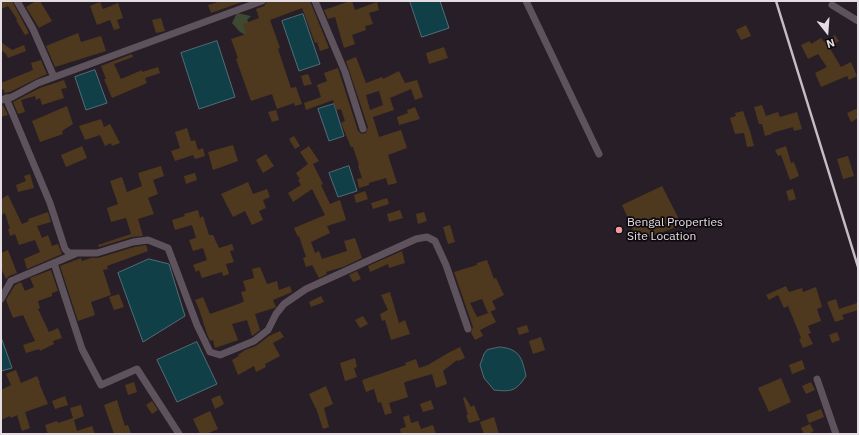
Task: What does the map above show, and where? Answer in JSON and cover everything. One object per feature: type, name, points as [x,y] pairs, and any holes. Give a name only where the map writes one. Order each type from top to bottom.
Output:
[{"type":"street","points":[[16,1],[33,29],[54,77]]},
{"type":"street","points":[[262,1],[38,83],[12,97],[4,99],[50,203],[65,249],[69,253],[97,253],[133,242],[148,240],[168,248],[197,325],[210,352],[220,356],[254,341],[268,330],[276,314],[284,304],[306,289],[416,239],[427,237],[435,241],[446,265],[468,330]]},
{"type":"street","points":[[315,1],[345,72],[364,129]]},
{"type":"street","points":[[526,1],[599,154]]},
{"type":"street","points":[[832,4],[858,21]]},
{"type":"street","points":[[1,299],[11,281],[28,275],[76,253]]},
{"type":"street","points":[[54,263],[82,349],[101,385],[138,369],[179,434]]},
{"type":"street","points":[[817,379],[836,434]]},
{"type":"green space","points":[[237,13],[251,16],[247,20],[254,31],[246,35],[240,32],[232,23]]},
{"type":"water","points":[[410,1],[440,1],[449,28],[422,37]]},
{"type":"water","points":[[303,14],[320,64],[299,71],[282,21]]},
{"type":"water","points":[[217,41],[235,97],[199,109],[181,53]]},
{"type":"water","points":[[95,70],[107,103],[86,110],[75,77]]},
{"type":"water","points":[[334,104],[344,136],[329,141],[318,109]]},
{"type":"water","points":[[349,166],[357,191],[338,197],[329,173]]},
{"type":"water","points":[[149,259],[169,264],[185,316],[143,342],[118,273]]},
{"type":"water","points":[[1,337],[12,368],[1,371]]},
{"type":"water","points":[[197,342],[217,384],[177,402],[157,360]]},
{"type":"water","points":[[500,347],[516,352],[521,359],[526,376],[516,388],[505,391],[494,390],[484,378],[480,365],[487,350]]},
{"type":"building","points":[[1,1],[12,1],[29,33],[25,35],[8,6],[1,9]]},
{"type":"building","points":[[36,1],[40,1],[52,21],[39,28],[26,7]]},
{"type":"building","points":[[221,1],[242,2],[211,13],[208,5]]},
{"type":"building","points":[[267,1],[310,1],[329,48],[320,51],[317,42],[315,43],[302,8],[270,20],[280,48],[278,49],[291,88],[296,87],[302,104],[295,106],[294,103],[277,109],[272,94],[251,101],[236,59],[238,58],[231,39],[246,34],[243,24],[259,18],[256,9],[264,6]]},
{"type":"building","points":[[352,1],[355,10],[377,2],[379,10],[369,13],[373,24],[365,26],[366,30],[352,35],[355,44],[344,48],[335,17],[328,19],[324,10]]},
{"type":"building","points":[[100,2],[103,9],[118,3],[123,18],[117,20],[120,28],[114,30],[110,20],[97,25],[90,6]]},
{"type":"building","points":[[161,18],[165,31],[156,33],[152,20]]},
{"type":"building","points":[[746,25],[751,36],[741,40],[736,30]]},
{"type":"building","points":[[78,33],[81,42],[101,36],[106,51],[55,67],[46,46]]},
{"type":"building","points":[[835,35],[839,41],[829,47],[841,67],[851,62],[857,76],[849,80],[847,76],[821,87],[815,73],[827,67],[818,54],[808,59],[801,45],[810,41],[811,44],[821,38],[824,42]]},
{"type":"building","points":[[1,42],[12,50],[24,45],[26,51],[8,58],[1,50]]},
{"type":"building","points":[[444,47],[448,58],[429,64],[426,53]]},
{"type":"building","points":[[132,54],[133,57],[114,64],[121,79],[142,70],[142,72],[158,67],[160,73],[145,78],[147,83],[112,98],[104,79],[106,79],[101,66]]},
{"type":"building","points":[[356,57],[366,83],[382,77],[383,79],[399,71],[405,83],[417,80],[423,97],[415,100],[411,89],[390,98],[394,110],[373,117],[379,137],[401,130],[407,148],[388,155],[397,183],[388,185],[386,178],[369,183],[369,185],[359,188],[357,179],[362,178],[353,147],[351,147],[341,123],[345,121],[341,109],[336,110],[333,100],[306,110],[304,103],[321,97],[317,85],[327,81],[324,73],[338,68],[358,131],[362,134],[366,133],[368,127],[346,61]],"holes":[[[379,91],[383,105],[370,110],[366,95]]]},
{"type":"building","points":[[41,60],[47,74],[10,92],[5,93],[3,89],[1,90],[1,83],[33,70],[31,63]]},
{"type":"building","points":[[308,74],[312,84],[304,86],[301,76]]},
{"type":"building","points":[[64,80],[67,88],[61,89],[64,98],[42,105],[40,98],[36,100],[35,96],[21,100],[25,112],[18,114],[13,102],[40,88]]},
{"type":"building","points":[[1,105],[3,105],[8,115],[1,117]]},
{"type":"building","points":[[762,105],[766,116],[778,112],[780,117],[797,112],[802,129],[794,131],[793,127],[765,136],[762,124],[759,124],[754,107]]},
{"type":"building","points":[[67,106],[73,124],[62,131],[63,134],[40,142],[32,121]]},
{"type":"building","points":[[415,107],[420,119],[399,125],[397,117],[408,113],[407,110]]},
{"type":"building","points":[[858,108],[858,118],[851,122],[847,113]]},
{"type":"building","points":[[276,110],[279,120],[272,122],[268,112]]},
{"type":"building","points":[[743,111],[754,146],[747,147],[744,133],[735,134],[730,118],[736,116],[735,113]]},
{"type":"building","points":[[101,119],[104,127],[110,124],[120,143],[112,146],[111,143],[105,146],[100,135],[85,140],[79,126]]},
{"type":"building","points":[[187,128],[191,141],[195,140],[198,150],[203,148],[205,156],[195,159],[193,155],[175,161],[171,151],[180,148],[175,132]]},
{"type":"building","points":[[294,136],[300,146],[295,149],[289,139]]},
{"type":"building","points":[[233,145],[238,161],[213,170],[208,152]]},
{"type":"building","points":[[82,146],[87,158],[66,167],[61,155]]},
{"type":"building","points":[[309,146],[319,161],[313,164],[323,184],[321,185],[330,204],[340,200],[346,220],[327,226],[330,233],[311,242],[315,253],[319,251],[322,259],[347,251],[344,241],[355,238],[362,258],[343,267],[326,272],[327,274],[319,278],[312,265],[306,267],[303,258],[306,257],[299,236],[298,237],[294,228],[325,215],[312,189],[293,202],[288,193],[301,185],[298,180],[300,179],[296,173],[308,164],[300,152]]},
{"type":"building","points":[[786,146],[791,163],[794,162],[799,176],[790,180],[781,155],[778,156],[775,150]]},
{"type":"building","points":[[266,154],[274,166],[263,173],[256,160]]},
{"type":"building","points":[[848,156],[854,176],[843,179],[837,159]]},
{"type":"building","points":[[161,166],[164,176],[153,180],[158,194],[148,198],[154,214],[138,219],[143,236],[132,237],[99,247],[98,245],[131,234],[126,218],[111,222],[107,208],[118,204],[110,181],[122,177],[127,192],[142,186],[138,173]]},
{"type":"building","points":[[195,173],[197,180],[186,184],[184,176]]},
{"type":"building","points":[[30,174],[34,188],[18,192],[16,185],[26,181],[24,176]]},
{"type":"building","points":[[248,182],[253,194],[267,189],[270,197],[263,200],[266,208],[259,211],[263,220],[252,225],[245,211],[233,217],[221,194]]},
{"type":"building","points":[[662,186],[682,225],[638,241],[622,205]]},
{"type":"building","points":[[793,189],[796,199],[789,201],[786,191]]},
{"type":"building","points":[[365,191],[368,199],[356,203],[354,195]]},
{"type":"building","points":[[8,195],[22,224],[29,221],[28,219],[48,212],[51,222],[37,226],[42,238],[48,235],[52,246],[58,244],[62,254],[27,269],[24,259],[40,252],[35,240],[19,245],[15,234],[10,236],[8,229],[10,229],[5,213],[1,215],[1,199]]},
{"type":"building","points":[[387,198],[389,204],[373,209],[371,203]]},
{"type":"building","points":[[198,210],[200,218],[203,216],[209,235],[213,235],[219,248],[232,244],[234,250],[230,251],[234,262],[226,264],[229,274],[223,276],[222,272],[202,278],[199,270],[196,272],[193,265],[207,260],[203,248],[193,251],[189,240],[196,238],[192,225],[175,230],[172,220],[185,216],[184,214]]},
{"type":"building","points":[[400,210],[403,218],[389,222],[387,214]]},
{"type":"building","points":[[424,212],[427,221],[418,224],[416,214]]},
{"type":"building","points":[[450,225],[455,242],[448,244],[443,227]]},
{"type":"building","points":[[146,245],[148,251],[107,266],[108,269],[103,270],[111,295],[91,302],[95,315],[78,321],[60,266],[81,258],[82,261],[91,258],[98,258],[134,247]]},
{"type":"building","points":[[8,250],[17,273],[6,279],[1,268],[1,253]]},
{"type":"building","points":[[402,251],[405,263],[389,268],[388,264],[370,272],[368,266]]},
{"type":"building","points":[[487,260],[494,279],[496,278],[504,295],[492,301],[496,309],[488,313],[482,299],[470,303],[477,317],[491,312],[496,322],[480,330],[483,336],[475,340],[471,333],[473,327],[454,272],[477,265],[477,263]]},
{"type":"building","points":[[260,267],[267,284],[277,281],[279,290],[290,286],[292,292],[273,300],[276,307],[255,314],[260,330],[252,336],[247,320],[232,324],[238,340],[215,348],[213,340],[210,341],[207,334],[195,300],[203,297],[210,314],[241,303],[244,301],[241,292],[246,291],[243,281],[254,278],[252,269]]},
{"type":"building","points":[[51,270],[58,291],[52,293],[52,296],[38,301],[40,308],[38,309],[49,332],[58,328],[62,338],[53,341],[54,344],[40,351],[39,349],[26,353],[23,345],[35,341],[23,315],[13,318],[6,300],[15,285],[21,282],[25,291],[34,287],[30,278]]},
{"type":"building","points":[[357,271],[361,279],[353,282],[349,275]]},
{"type":"building","points":[[786,286],[789,292],[802,288],[803,292],[816,287],[822,307],[817,309],[821,321],[808,326],[811,333],[808,334],[813,344],[803,348],[799,339],[801,338],[788,306],[784,308],[778,295],[769,300],[766,295]]},
{"type":"building","points":[[390,292],[399,323],[405,320],[410,334],[391,340],[385,320],[382,321],[380,314],[388,310],[381,295]]},
{"type":"building","points":[[119,294],[124,307],[114,310],[109,297]]},
{"type":"building","points":[[321,296],[324,302],[311,307],[309,302]]},
{"type":"building","points":[[836,299],[839,309],[857,303],[858,310],[842,315],[844,319],[835,322],[827,302]]},
{"type":"building","points":[[363,316],[368,324],[360,328],[355,320]]},
{"type":"building","points":[[527,325],[529,332],[519,335],[517,328]]},
{"type":"building","points":[[280,331],[284,337],[273,343],[280,356],[265,364],[266,367],[256,372],[254,366],[238,375],[232,360],[245,350],[256,346],[269,336]]},
{"type":"building","points":[[837,332],[840,340],[832,343],[829,335]]},
{"type":"building","points":[[541,337],[545,350],[533,354],[529,341]]},
{"type":"building","points":[[460,347],[465,358],[458,361],[457,360],[443,371],[447,384],[436,388],[432,374],[405,382],[408,397],[389,403],[392,413],[385,415],[381,402],[378,403],[374,389],[366,392],[362,380],[406,365],[405,363],[416,359],[419,368],[428,365]]},
{"type":"building","points":[[355,358],[357,367],[354,368],[357,377],[345,381],[340,363]]},
{"type":"building","points":[[802,360],[805,369],[792,374],[789,365]]},
{"type":"building","points":[[16,370],[21,383],[37,376],[48,404],[25,412],[30,428],[22,431],[17,415],[1,420],[1,390],[11,385],[6,374]]},
{"type":"building","points":[[781,378],[791,402],[769,412],[758,388]]},
{"type":"building","points":[[134,382],[137,392],[128,395],[125,385]]},
{"type":"building","points":[[811,382],[815,390],[806,394],[802,386]]},
{"type":"building","points":[[326,386],[333,404],[324,408],[329,427],[323,429],[309,394]]},
{"type":"building","points":[[220,395],[224,404],[215,409],[211,399]]},
{"type":"building","points":[[65,396],[68,405],[55,409],[52,401]]},
{"type":"building","points":[[465,397],[471,407],[474,405],[480,420],[469,423],[463,398]]},
{"type":"building","points":[[117,400],[125,426],[128,425],[131,434],[114,434],[104,405]]},
{"type":"building","points":[[431,400],[434,409],[423,412],[420,404]]},
{"type":"building","points":[[152,401],[158,410],[152,414],[146,405]]},
{"type":"building","points":[[81,405],[84,416],[74,420],[77,431],[92,426],[95,434],[48,434],[45,425],[57,421],[58,423],[73,418],[70,408]]},
{"type":"building","points":[[821,409],[824,417],[809,423],[806,415]]},
{"type":"building","points":[[210,411],[218,429],[206,434],[200,434],[193,419]]},
{"type":"building","points":[[409,415],[411,423],[418,421],[421,429],[433,425],[436,434],[401,434],[400,429],[406,427],[403,417]]},
{"type":"building","points":[[494,417],[499,434],[484,434],[480,422]]},
{"type":"building","points":[[810,424],[814,431],[804,434],[801,428]]},
{"type":"railway","points":[[776,1],[858,267]]},
{"type":"place","name":"Bengal Properties Site Location","points":[[619,230]]}]
